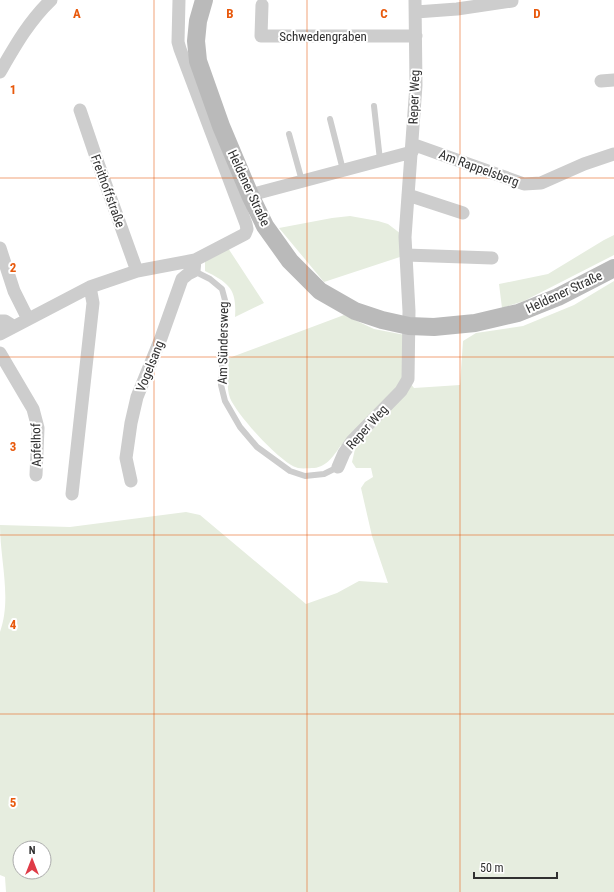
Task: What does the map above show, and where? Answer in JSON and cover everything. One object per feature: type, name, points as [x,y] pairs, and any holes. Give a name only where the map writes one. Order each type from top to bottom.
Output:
[{"type":"main road","name":"Heldener Straße","points":[[204,0],[198,21],[196,41],[198,61],[221,126],[250,195],[265,226],[286,255],[320,291],[355,311],[382,320],[409,326],[434,327],[475,323],[518,313],[558,298],[614,268]]},
{"type":"street","points":[[0,72],[16,44],[38,13],[51,0]]},
{"type":"street","points":[[0,334],[90,287],[137,271],[195,265],[245,234],[247,229],[216,144],[197,98],[178,42],[179,0]]},
{"type":"street","points":[[415,6],[457,9],[512,1]]},
{"type":"street","name":"Schwedengraben","points":[[262,5],[262,36],[416,36]]},
{"type":"street","name":"Reper Weg","points":[[338,467],[344,453],[352,441],[401,391],[408,379],[409,326],[405,237],[416,85],[415,6]]},
{"type":"street","name":"Freithoffstraße","points":[[80,110],[137,271]]},
{"type":"street","points":[[250,195],[380,160],[412,148]]},
{"type":"street","name":"Am Rappelsberg","points":[[412,148],[524,184],[541,183],[584,164],[614,154]]},
{"type":"street","points":[[408,195],[463,213]]},
{"type":"street","points":[[0,248],[14,291],[28,319]]},
{"type":"street","points":[[406,256],[492,258]]},
{"type":"street","name":"Vogelsang","points":[[130,481],[126,458],[131,423],[137,397],[161,338],[182,279],[195,265]]},
{"type":"street","points":[[72,494],[93,303],[90,287]]},
{"type":"street","points":[[0,321],[5,320],[13,326]]},
{"type":"street","name":"Apfelhof","points":[[0,353],[33,409],[38,428],[36,475]]},
{"type":"lane","points":[[374,106],[380,160]]},
{"type":"lane","points":[[330,119],[342,170]]},
{"type":"lane","points":[[289,134],[302,181]]},
{"type":"lane","name":"Am Sündersweg","points":[[195,265],[222,289],[226,304],[221,385],[225,401],[240,427],[257,447],[290,471],[305,476],[324,474],[338,467]]},
{"type":"shaded area","points":[[350,216],[388,224],[405,237],[406,255],[324,282],[279,228],[332,218]]},
{"type":"shaded area","points":[[614,235],[614,255],[524,301],[502,308],[499,284],[548,274]]},
{"type":"shaded area","points":[[228,248],[264,303],[235,317],[235,300],[230,288],[226,283],[205,271],[205,260]]},
{"type":"shaded area","points":[[614,281],[614,892],[6,892],[5,877],[0,875],[0,632],[5,606],[5,593],[0,525],[70,527],[186,512],[200,515],[306,604],[337,593],[359,581],[388,583],[372,536],[361,488],[365,482],[373,477],[371,468],[356,468],[352,462],[355,449],[341,445],[327,463],[319,467],[298,468],[290,465],[260,438],[234,406],[229,394],[229,358],[344,315],[374,329],[405,335],[402,373],[414,388],[460,385],[463,341],[476,333],[523,326],[574,305]]}]
